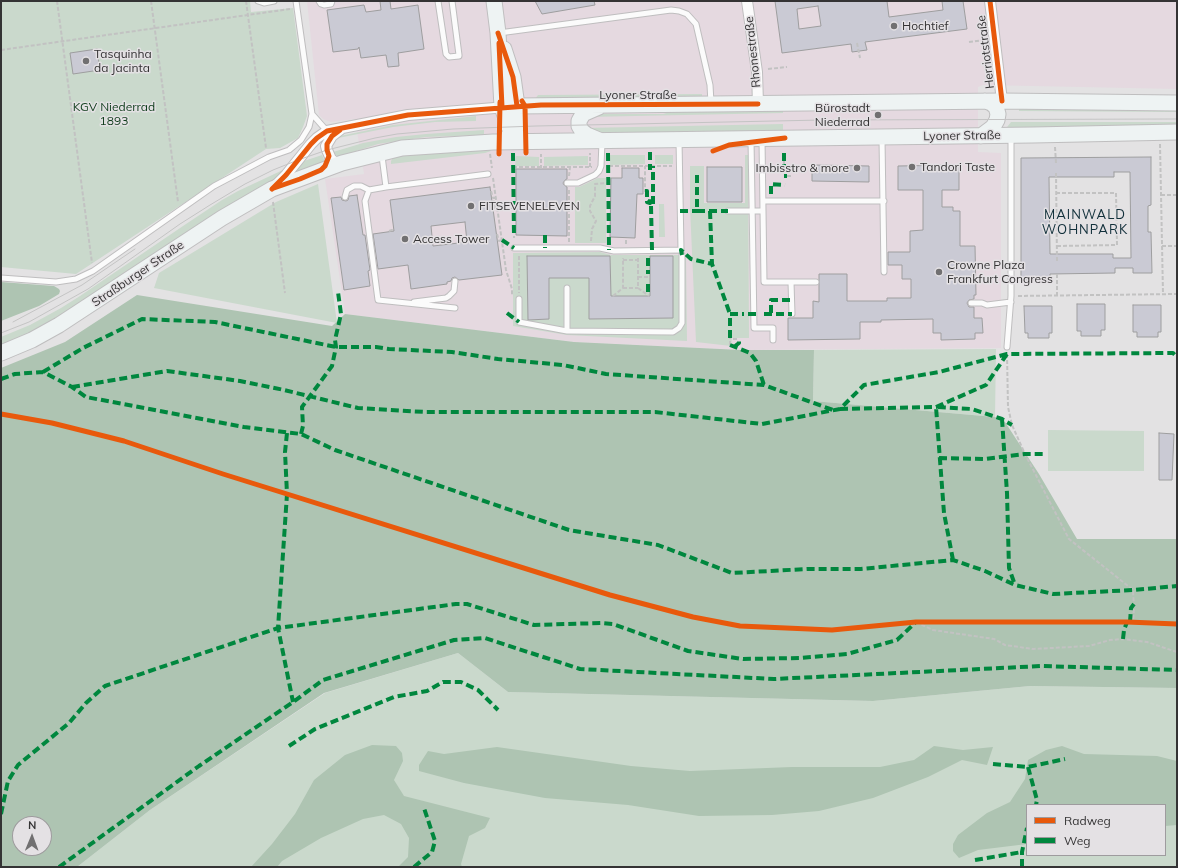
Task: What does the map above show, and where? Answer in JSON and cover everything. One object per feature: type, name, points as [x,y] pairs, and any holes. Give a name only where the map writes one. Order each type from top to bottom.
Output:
[{"type":"main road","points":[[494,1],[510,107],[507,122],[513,131],[526,142]]},
{"type":"main road","points":[[981,136],[993,127],[997,120],[998,114],[996,107],[992,103],[985,101]]},
{"type":"main road","name":"Lyoner Straße","points":[[510,107],[614,104],[985,101],[1177,103]]},
{"type":"main road","points":[[602,141],[582,131],[579,126],[580,121],[583,114],[587,112],[614,104]]},
{"type":"main road","points":[[492,148],[513,131]]},
{"type":"main road","name":"Lyoner Straße","points":[[526,142],[1011,136],[1177,132]]},
{"type":"main road","name":"Straßburger Straße","points":[[1,353],[32,340],[58,325],[222,218],[272,193],[342,163],[402,148],[428,146],[492,148],[526,142]]},
{"type":"street","name":"Rhonestraße","points":[[747,1],[757,72],[758,104]]},
{"type":"street","name":"Herriotstraße","points":[[990,1],[1002,101]]},
{"type":"street","name":"Straßburger Straße","points":[[272,193],[311,144],[326,132],[408,115],[510,107]]},
{"type":"street","name":"Straßburger Straße","points":[[342,163],[335,162],[331,159],[326,146],[332,136],[345,127]]},
{"type":"lane","points":[[258,1],[274,1]]},
{"type":"lane","points":[[1,278],[56,282],[76,279],[93,271],[214,186],[269,157],[288,150],[301,140],[309,127],[312,114],[296,1]]},
{"type":"lane","points":[[319,1],[324,5],[331,4],[332,1]]},
{"type":"lane","points":[[438,1],[446,54],[448,58],[460,55],[452,1]]},
{"type":"lane","points":[[498,33],[671,10],[679,11],[687,14],[696,24],[710,85],[711,104]]},
{"type":"lane","points":[[312,114],[326,132]]},
{"type":"lane","points":[[1007,346],[1011,299],[1011,136]]},
{"type":"lane","points":[[882,137],[884,272]]},
{"type":"lane","points":[[756,138],[763,201],[764,282],[816,282]]},
{"type":"lane","points":[[756,138],[752,211],[754,328],[773,328],[773,340]]},
{"type":"lane","points":[[516,248],[591,248],[623,251],[681,250],[679,139]]},
{"type":"lane","points":[[568,183],[578,183],[595,175],[599,171],[601,166],[602,141]]},
{"type":"lane","points":[[381,153],[386,187]]},
{"type":"lane","points":[[344,197],[347,190],[354,186],[361,186],[369,190],[488,174]]},
{"type":"lane","points":[[369,190],[365,201],[378,300],[455,308]]},
{"type":"lane","points":[[763,201],[884,201]]},
{"type":"lane","points":[[728,211],[763,211]]},
{"type":"lane","points":[[519,299],[519,322],[567,331],[673,332],[679,328],[682,323],[682,255]]},
{"type":"lane","points":[[407,303],[446,298],[454,291],[455,281]]},
{"type":"lane","points":[[792,282],[792,314]]},
{"type":"lane","points":[[567,288],[567,331]]},
{"type":"lane","points":[[971,303],[982,303],[986,305],[1011,299]]},
{"type":"path","points":[[57,1],[92,262]]},
{"type":"path","points":[[151,1],[178,202]]},
{"type":"path","points":[[246,1],[266,148]]},
{"type":"path","points":[[1,50],[297,8]]},
{"type":"path","points":[[969,42],[985,40]]},
{"type":"path","points":[[858,43],[860,58]]},
{"type":"path","points":[[768,69],[787,67]]},
{"type":"path","points":[[1160,142],[1163,294]]},
{"type":"path","points":[[1055,147],[1056,163]]},
{"type":"path","points":[[492,148],[497,208],[506,270],[512,289],[512,303]]},
{"type":"path","points":[[541,153],[541,169]]},
{"type":"path","points":[[588,170],[590,166],[590,153]]},
{"type":"path","points":[[643,190],[645,190],[645,166]]},
{"type":"path","points":[[513,167],[522,167]]},
{"type":"path","points":[[570,167],[569,176],[573,176]]},
{"type":"path","points":[[1056,173],[1057,261]]},
{"type":"path","points":[[568,183],[569,248]]},
{"type":"path","points":[[591,248],[592,229],[596,221],[591,213],[590,206],[595,196],[595,184],[608,184]]},
{"type":"path","points":[[491,191],[493,198],[496,198]]},
{"type":"path","points":[[272,193],[285,293]]},
{"type":"path","points":[[1056,193],[1116,193],[1116,245],[1057,246]]},
{"type":"path","points":[[1161,195],[1177,195]]},
{"type":"path","points":[[492,201],[494,201],[495,209],[497,208]]},
{"type":"path","points":[[389,230],[393,231]]},
{"type":"path","points":[[497,234],[498,241],[502,240]]},
{"type":"path","points":[[1162,246],[1177,246]]},
{"type":"path","points":[[516,248],[519,299]]},
{"type":"path","points":[[623,251],[623,288]]},
{"type":"path","points":[[638,251],[638,288]]},
{"type":"path","points":[[623,260],[638,260]]},
{"type":"path","points":[[1057,274],[1057,296]]},
{"type":"path","points":[[638,277],[650,278]]},
{"type":"path","points":[[613,296],[623,288],[638,288],[649,296]]},
{"type":"path","points":[[1011,299],[1057,296],[1177,294]]},
{"type":"path","points":[[730,338],[730,345]]},
{"type":"path","points":[[733,339],[739,339]]},
{"type":"path","points":[[1007,346],[1008,407],[1012,425],[1025,454],[1069,539],[1133,590],[1133,622]]},
{"type":"path","points":[[916,622],[933,630],[994,639],[1004,645],[1033,650],[1089,646],[1110,640],[1123,639],[1147,642],[1177,652]]},
{"type":"shaded area","points":[[307,1],[1177,1],[1177,89],[983,85],[978,87],[978,152],[1001,153],[1001,348],[741,350],[574,342],[345,314],[325,179],[364,174],[355,119],[331,122],[323,119],[319,115]]},
{"type":"green space","name":"KGV Niederrad 1893","points":[[1,1],[250,1],[251,12],[293,8],[307,116],[303,127],[298,138],[280,148],[266,149],[76,274],[1,267]]},
{"type":"green space","points":[[702,94],[702,97],[535,99],[538,95]]},
{"type":"green space","points":[[1019,106],[1177,108],[1177,112],[1019,111]]},
{"type":"green space","points":[[783,108],[783,113],[586,117],[592,114],[663,114],[681,109]]},
{"type":"green space","points":[[476,116],[476,121],[435,122],[393,127],[333,139],[340,136],[393,125]]},
{"type":"green space","points":[[1011,122],[1177,122],[1177,127],[1004,131]]},
{"type":"green space","points":[[783,124],[783,133],[592,135],[584,128]]},
{"type":"green space","points":[[484,130],[484,135],[426,137],[378,144],[338,157],[333,152],[363,143],[396,137]]},
{"type":"green space","points":[[440,151],[491,151],[485,153],[391,164],[394,156]]},
{"type":"green space","points":[[322,155],[325,162],[293,173],[301,162]]},
{"type":"green space","points":[[610,155],[645,155],[645,164],[610,165]]},
{"type":"green space","points":[[655,155],[673,155],[673,164],[655,164]]},
{"type":"green space","points":[[745,155],[748,155],[749,338],[732,338],[731,346],[696,342],[690,207],[690,166],[704,166],[704,203],[745,203]]},
{"type":"green space","points":[[516,156],[539,157],[539,166],[515,166]]},
{"type":"green space","points":[[588,156],[588,165],[544,166],[544,157]]},
{"type":"green space","points":[[285,169],[273,181],[229,205],[43,328],[1,346],[1,337],[30,325],[61,308],[222,200]]},
{"type":"green space","points":[[598,178],[606,178],[606,243],[575,243],[575,187],[579,187]]},
{"type":"green space","points":[[318,184],[337,323],[154,288],[159,273],[276,202]]},
{"type":"green space","points":[[659,204],[664,204],[665,237],[659,237]]},
{"type":"green space","points":[[600,252],[611,255],[686,255],[687,341],[567,335],[513,326],[513,253]],"holes":[[[528,256],[610,256],[611,296],[650,296],[650,256],[672,256],[672,318],[589,319],[589,278],[549,278],[549,319],[528,320]]]},
{"type":"green space","points":[[1,282],[54,286],[60,291],[59,294],[39,306],[1,321]]},
{"type":"green space","points":[[137,295],[332,326],[345,314],[574,342],[741,350],[814,350],[813,401],[995,417],[1005,422],[1039,474],[1077,539],[1177,539],[1177,688],[1030,686],[873,701],[508,692],[458,653],[324,693],[150,810],[77,867],[1,867],[1,368],[65,342]]},
{"type":"green space","points":[[996,349],[995,417],[813,401],[814,350]]},
{"type":"green space","points":[[1048,430],[1144,431],[1144,471],[1048,471]]},
{"type":"green space","points":[[458,653],[508,692],[873,701],[1030,686],[1177,688],[1177,867],[77,867],[150,810],[325,693]]},
{"type":"green space","points":[[372,745],[396,746],[402,753],[403,761],[394,780],[404,796],[490,818],[485,828],[469,836],[461,864],[462,867],[398,867],[408,857],[409,838],[401,824],[384,815],[363,819],[321,838],[282,861],[277,867],[251,867],[272,844],[295,814],[314,780],[345,755]]},
{"type":"green space","points":[[934,746],[963,750],[993,747],[987,765],[962,760],[928,777],[873,798],[819,811],[772,815],[699,816],[628,805],[545,798],[464,783],[419,771],[419,765],[428,751],[444,754],[497,747],[631,766],[690,771],[792,767],[880,767],[914,760]]},
{"type":"green space","points":[[1062,746],[1084,754],[1157,756],[1177,761],[1177,825],[1166,826],[1166,804],[1026,804],[1026,844],[978,850],[959,858],[953,851],[953,844],[958,835],[987,813],[1010,802],[1025,779],[1028,760],[1046,750]]},
{"type":"building","points":[[380,1],[390,1],[391,9],[418,5],[424,49],[398,53],[399,66],[388,67],[386,55],[361,58],[359,47],[358,49],[333,52],[327,10],[364,5],[366,12],[381,10]]},
{"type":"building","points":[[535,1],[594,1],[595,5],[542,14]]},
{"type":"building","name":"Hochtief","points":[[775,1],[887,1],[889,17],[943,10],[942,1],[963,1],[967,29],[865,42],[867,50],[852,52],[851,44],[782,53]],"holes":[[[818,6],[821,26],[799,29],[797,9]]]},
{"type":"building","points":[[97,49],[100,70],[73,74],[70,53]]},
{"type":"building","points":[[1151,157],[1151,205],[1148,206],[1148,232],[1151,232],[1152,273],[1133,273],[1133,268],[1115,268],[1115,273],[1050,274],[1050,280],[1021,280],[1021,158]],"holes":[[[1114,172],[1130,172],[1131,258],[1113,258],[1113,254],[1050,254],[1049,177],[1114,177]]]},
{"type":"building","points":[[812,165],[869,166],[869,182],[812,181]]},
{"type":"building","points":[[959,165],[959,190],[942,190],[942,207],[953,207],[953,211],[960,211],[960,246],[975,246],[976,295],[974,295],[974,299],[969,300],[967,303],[969,307],[974,307],[974,318],[982,318],[983,333],[975,333],[975,339],[941,340],[941,333],[933,333],[933,319],[881,320],[881,322],[860,322],[860,339],[788,340],[788,318],[813,318],[813,301],[819,302],[819,274],[847,274],[847,301],[887,301],[887,298],[911,298],[911,279],[902,279],[902,265],[888,265],[888,252],[910,252],[910,231],[923,230],[923,190],[898,190],[898,166]]},
{"type":"building","points":[[707,167],[742,167],[742,202],[707,202]]},
{"type":"building","points":[[622,168],[639,168],[639,178],[643,178],[643,194],[637,194],[635,238],[610,237],[611,178],[622,178]]},
{"type":"building","points":[[516,169],[567,169],[567,179],[563,183],[567,187],[567,236],[516,235]]},
{"type":"building","name":"Access Tower","points":[[490,187],[502,275],[459,280],[455,277],[452,278],[451,281],[447,282],[447,284],[411,289],[408,265],[378,269],[373,234],[394,231],[390,200]],"holes":[[[465,222],[467,242],[433,246],[431,226]]]},
{"type":"building","points":[[357,195],[370,270],[368,271],[370,286],[344,290],[331,198],[341,197],[342,200],[346,201],[348,200],[349,196]]},
{"type":"building","points":[[527,256],[610,256],[611,296],[650,296],[650,256],[673,256],[673,318],[589,319],[589,278],[549,278],[549,319],[528,320]]},
{"type":"building","points":[[1077,304],[1105,304],[1105,330],[1101,330],[1101,336],[1081,336],[1081,331],[1077,331]]},
{"type":"building","points":[[1133,305],[1161,305],[1161,332],[1158,332],[1158,337],[1137,337],[1137,332],[1133,332]]},
{"type":"building","points":[[1024,306],[1052,306],[1052,333],[1049,333],[1049,338],[1028,338],[1028,333],[1025,333]]},
{"type":"building","points":[[1159,433],[1174,434],[1172,480],[1159,480]]},
{"type":"tram line","points":[[1,333],[29,322],[88,289],[180,224],[245,184],[273,170],[298,160],[327,150],[375,138],[397,134],[453,129],[536,126],[822,120],[1177,119]]},
{"type":"tram line","points":[[13,322],[82,285],[135,249]]},
{"type":"marked path","points":[[784,151],[784,161]]},
{"type":"marked path","points":[[650,152],[650,170]]},
{"type":"marked path","points":[[513,153],[514,236]]},
{"type":"marked path","points":[[608,153],[609,250]]},
{"type":"marked path","points":[[784,164],[784,176],[787,176]]},
{"type":"marked path","points":[[652,250],[651,206],[653,206],[653,166]]},
{"type":"marked path","points":[[697,175],[697,211],[728,211]]},
{"type":"marked path","points":[[771,194],[771,184],[785,185]]},
{"type":"marked path","points":[[645,191],[647,191],[647,202],[650,203],[650,196]]},
{"type":"marked path","points":[[680,211],[697,211]]},
{"type":"marked path","points":[[710,211],[712,264],[730,314]]},
{"type":"marked path","points":[[545,235],[545,248]]},
{"type":"marked path","points":[[502,240],[514,248]]},
{"type":"marked path","points":[[682,255],[681,250],[691,259],[712,264]]},
{"type":"marked path","points":[[648,258],[648,274]]},
{"type":"marked path","points":[[648,281],[648,292]]},
{"type":"marked path","points":[[301,434],[303,426],[302,407],[332,366],[336,347],[335,340],[341,314],[338,292]]},
{"type":"marked path","points":[[771,313],[771,300],[792,300]]},
{"type":"marked path","points":[[507,313],[519,322]]},
{"type":"marked path","points":[[730,338],[730,314],[744,314]]},
{"type":"marked path","points":[[748,314],[759,314]]},
{"type":"marked path","points":[[764,314],[792,314]]},
{"type":"marked path","points":[[43,372],[83,348],[142,319],[215,322],[336,347],[376,347],[452,352],[498,359],[563,365],[606,374],[764,385],[833,410]]},
{"type":"marked path","points":[[734,347],[739,343],[739,339]]},
{"type":"marked path","points":[[730,345],[750,353],[756,361],[764,385]]},
{"type":"marked path","points":[[72,387],[167,371],[240,381],[358,408],[425,412],[655,412],[762,424],[840,409],[864,385],[939,372],[1007,354],[1173,353],[1177,357]]},
{"type":"marked path","points":[[840,409],[936,407],[986,385],[1007,354]]},
{"type":"marked path","points":[[1,379],[15,374],[43,372],[72,387],[86,397],[244,427],[301,434],[335,450],[569,530],[658,545],[732,573],[807,569],[861,569],[953,560],[985,571],[1015,585],[1053,594],[1177,586]]},
{"type":"marked path","points":[[953,560],[944,513],[936,407],[972,409],[1002,419],[1012,425]]},
{"type":"marked path","points":[[1002,419],[1007,493],[1009,568],[1015,585]]},
{"type":"marked path","points":[[287,433],[285,452],[287,494],[278,628],[293,702]]},
{"type":"marked path","points":[[939,458],[985,459],[1025,454],[1043,454]]},
{"type":"marked path","points":[[1,814],[8,781],[18,765],[69,723],[86,703],[105,686],[278,628],[456,604],[467,604],[534,625],[613,624],[688,651],[743,659],[800,658],[847,654],[897,640],[915,623]]},
{"type":"marked path","points":[[1130,622],[1131,608],[1134,604]]},
{"type":"marked path","points":[[1123,639],[1127,622]]},
{"type":"marked path","points":[[59,867],[199,766],[323,680],[454,640],[485,638],[580,669],[774,679],[1042,666],[1177,670]]},
{"type":"marked path","points":[[289,746],[315,729],[394,697],[427,691],[443,682],[461,682],[478,690],[498,710]]},
{"type":"marked path","points":[[993,764],[1028,767],[1065,759]]},
{"type":"marked path","points":[[1028,767],[1037,800],[1036,804]]},
{"type":"marked path","points":[[414,867],[432,852],[435,841],[424,808]]},
{"type":"marked path","points":[[1022,867],[1022,852],[1026,833]]},
{"type":"marked path","points":[[975,860],[1022,852]]},
{"type":"cycle path","points":[[990,1],[1002,101]]},
{"type":"cycle path","points":[[498,33],[513,77],[517,106]]},
{"type":"cycle path","points":[[499,43],[502,107]]},
{"type":"cycle path","points":[[522,101],[525,106],[526,153]]},
{"type":"cycle path","points":[[499,154],[500,102]]},
{"type":"cycle path","points":[[272,189],[286,175],[311,144],[327,131],[408,115],[541,105],[758,104]]},
{"type":"cycle path","points":[[274,188],[321,170],[325,166],[329,156],[327,144],[332,136],[340,130]]},
{"type":"cycle path","points":[[713,151],[729,145],[785,138]]},
{"type":"cycle path","points":[[1,414],[52,423],[124,441],[223,474],[610,595],[693,617],[740,626],[832,630],[916,622],[1127,622],[1177,624]]},
{"type":"place","name":"Hochtief","points":[[894,26]]},
{"type":"place","name":"Tasquinha da Jacinta","points":[[86,61]]},
{"type":"place","name":"Bürostadt Niederrad","points":[[878,115]]},
{"type":"place","name":"Tandori Taste","points":[[912,167]]},
{"type":"place","name":"Imbisstro & more","points":[[857,168]]},
{"type":"place","name":"FITSEVENELEVEN","points":[[471,206]]},
{"type":"place","name":"Access Tower","points":[[405,239]]},
{"type":"place","name":"Crowne Plaza Frankfurt Congress","points":[[939,272]]},
{"type":"district","name":"MAINWALD WOHNPARK","points":[[1085,222]]}]
